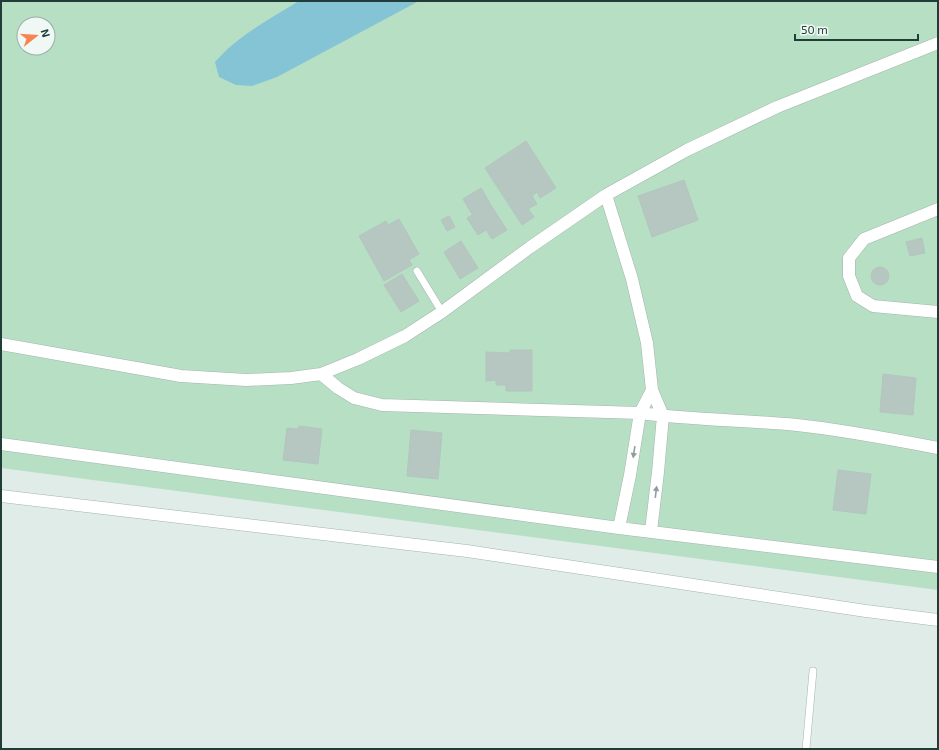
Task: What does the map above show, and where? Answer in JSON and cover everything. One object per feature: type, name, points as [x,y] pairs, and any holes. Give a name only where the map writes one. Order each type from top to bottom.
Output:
[{"type":"street","points":[[1,344],[181,376],[246,380],[290,378],[321,374],[358,359],[404,336],[442,312],[529,248],[606,195],[687,150],[777,107],[938,43]]},
{"type":"street","points":[[606,195],[632,279],[647,343],[652,390],[663,416],[651,531]]},
{"type":"street","points":[[938,209],[864,239],[849,258],[849,276],[857,296],[873,306],[938,312]]},
{"type":"street","points":[[321,374],[338,388],[354,398],[382,405],[640,413],[663,416],[798,425],[883,437],[938,448]]},
{"type":"street","points":[[619,528],[630,475],[640,413],[652,390]]},
{"type":"street","points":[[1,444],[619,528],[938,567]]},
{"type":"street","points":[[1,496],[467,551],[858,610],[938,620]]},
{"type":"lane","points":[[417,271],[442,312]]},
{"type":"lane","points":[[806,749],[812,671]]},
{"type":"green space","points":[[1,1],[938,1],[938,590],[1,468]]},
{"type":"water","points":[[299,1],[419,1],[277,77],[252,86],[236,85],[219,77],[215,62],[233,44],[254,28]]},
{"type":"building","points":[[526,141],[556,188],[540,198],[537,192],[532,196],[537,204],[528,209],[534,217],[522,225],[485,168]]},
{"type":"building","points":[[684,180],[698,220],[652,237],[638,196]]},
{"type":"building","points":[[481,188],[490,203],[472,214],[463,199]]},
{"type":"building","points":[[490,204],[507,230],[492,239],[486,230],[478,235],[467,218]]},
{"type":"building","points":[[449,216],[455,227],[447,231],[441,220]]},
{"type":"building","points":[[399,219],[419,254],[409,260],[412,265],[384,281],[359,236],[386,221],[388,225]]},
{"type":"building","points":[[922,238],[925,253],[910,256],[906,242]]},
{"type":"building","points":[[461,241],[478,268],[460,279],[444,252]]},
{"type":"building","points":[[880,267],[886,270],[889,276],[886,282],[880,285],[874,282],[871,276],[874,270]]},
{"type":"building","points":[[402,274],[419,301],[401,312],[384,285]]},
{"type":"building","points":[[510,350],[532,350],[532,391],[506,391],[506,385],[496,385],[496,380],[486,381],[486,352],[510,353]]},
{"type":"building","points":[[883,374],[916,378],[913,415],[880,412]]},
{"type":"building","points":[[299,426],[322,429],[318,464],[283,460],[287,428],[298,429]]},
{"type":"building","points":[[411,430],[442,433],[438,479],[407,476]]},
{"type":"building","points":[[838,470],[871,474],[866,514],[833,510]]}]
